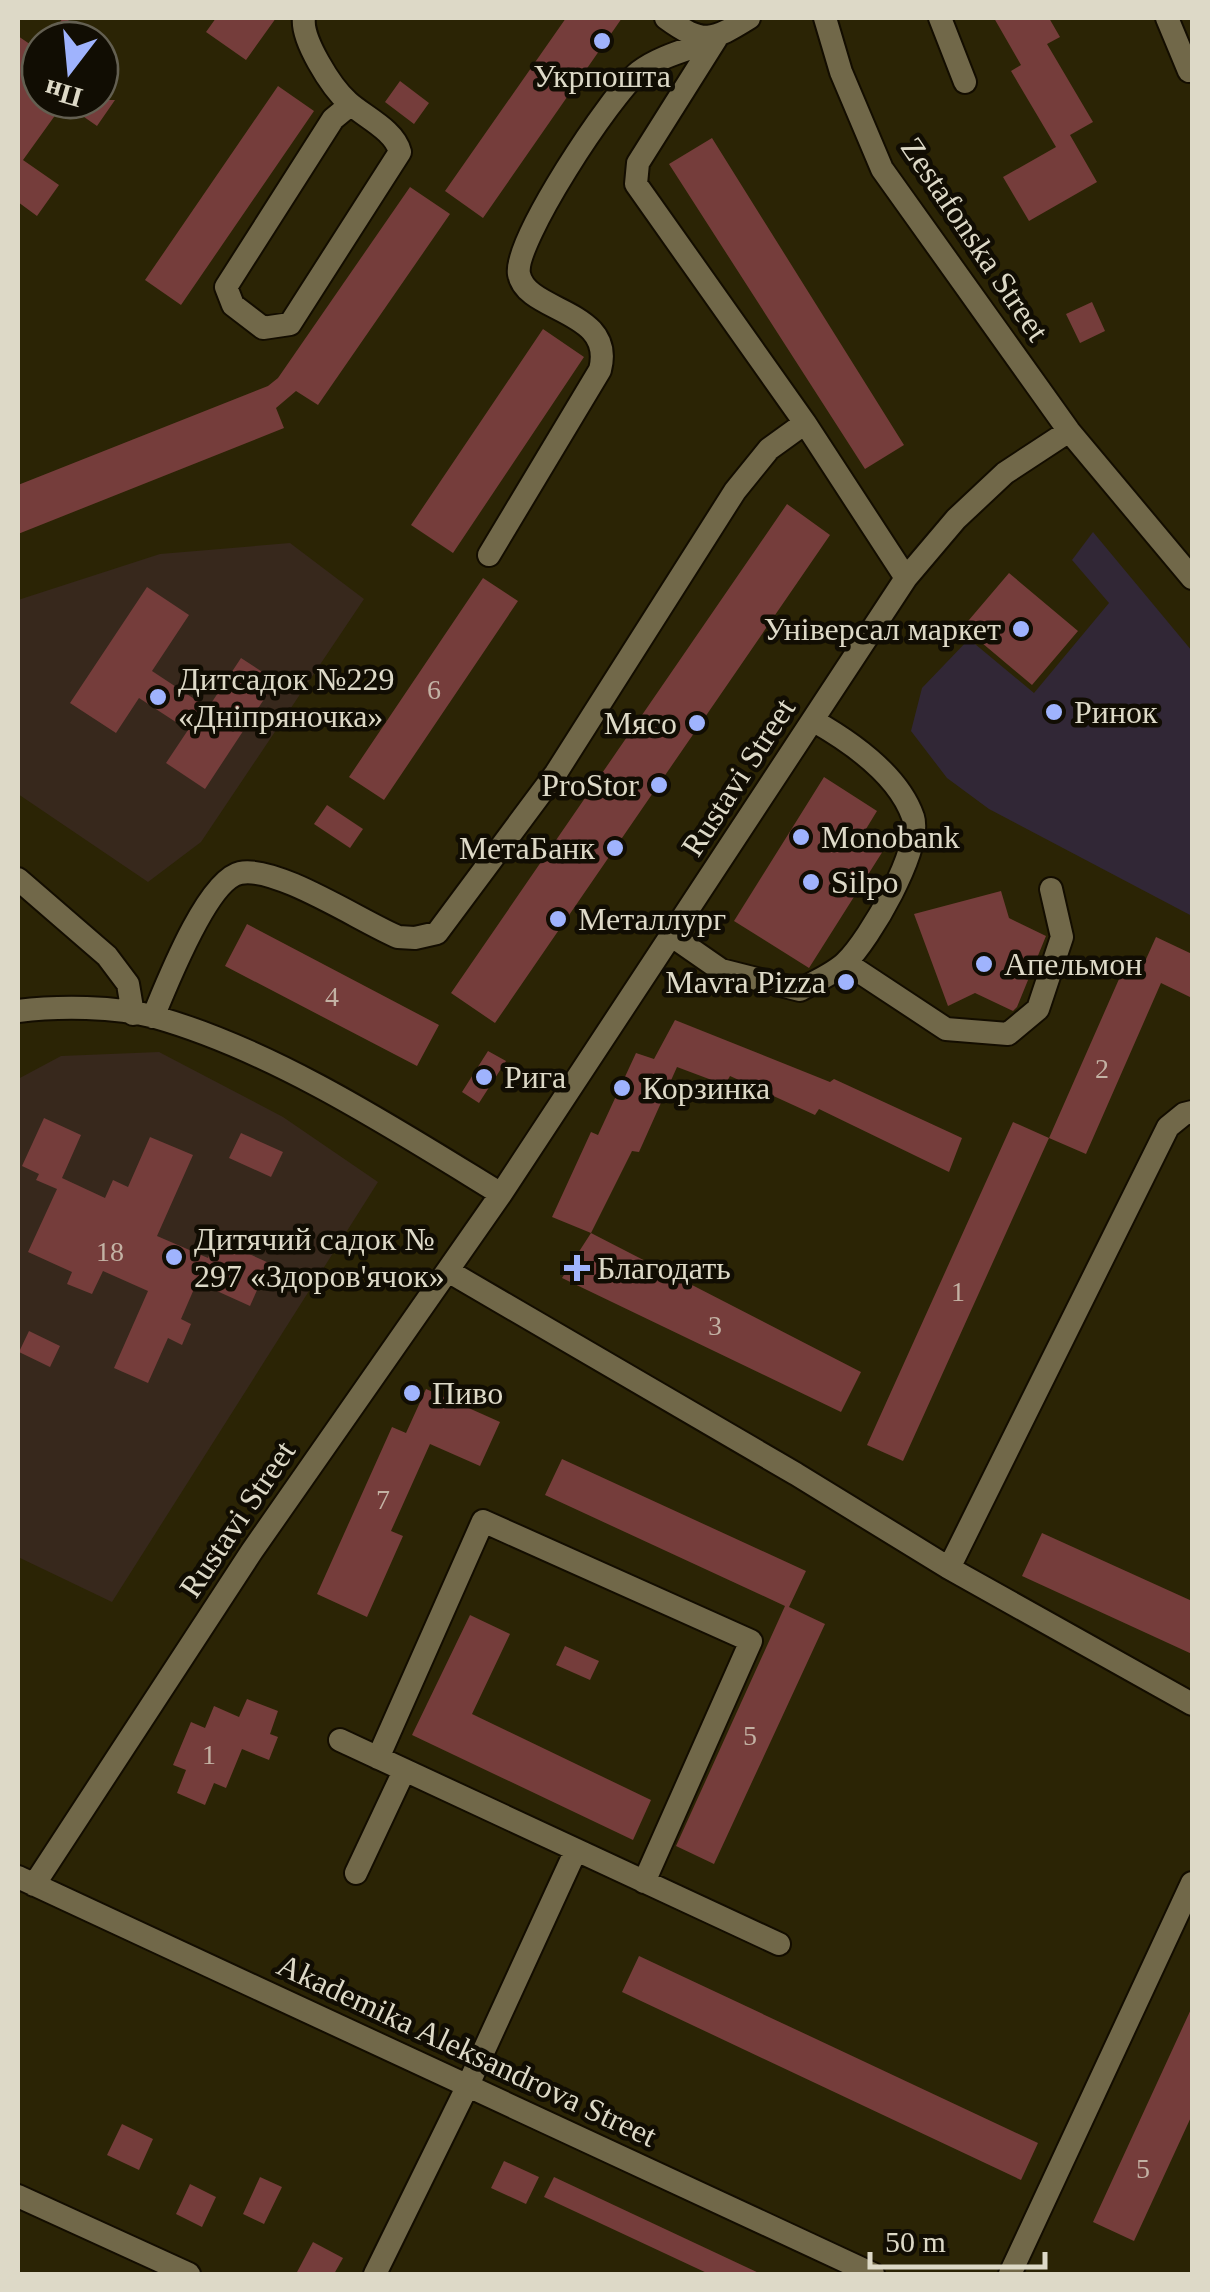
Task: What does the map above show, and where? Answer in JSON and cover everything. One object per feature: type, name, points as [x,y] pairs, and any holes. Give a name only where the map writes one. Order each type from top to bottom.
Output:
[{"type":"street","points":[[304,18],[304,33],[350,105],[400,148],[290,324],[263,328],[233,305],[226,287],[334,119],[350,105]]},
{"type":"street","points":[[666,18],[699,37],[716,39]]},
{"type":"street","points":[[489,556],[600,370],[604,352],[599,336],[526,287],[518,271],[525,244],[591,131],[639,72],[716,39],[749,18]]},
{"type":"street","name":"Zestafonska Street","points":[[825,18],[842,72],[882,169],[1069,431],[1192,578]]},
{"type":"street","points":[[940,18],[965,82]]},
{"type":"street","points":[[1167,18],[1189,71]]},
{"type":"street","points":[[716,39],[638,163],[636,184],[805,423],[906,578]]},
{"type":"street","points":[[143,1015],[209,902],[232,876],[243,872],[258,873],[301,888],[398,937],[437,933],[556,773],[735,491],[768,449],[805,423]]},
{"type":"street","name":"Rustavi Street","points":[[26,1881],[501,1194],[906,578],[956,520],[1005,474],[1069,431]]},
{"type":"street","points":[[672,936],[721,970],[800,990],[846,963],[878,920],[909,857],[914,819],[891,781],[854,743],[814,721]]},
{"type":"street","points":[[18,879],[107,956],[128,984],[143,1015]]},
{"type":"street","points":[[846,963],[946,1028],[1008,1034],[1038,1009],[1062,937],[1051,890]]},
{"type":"street","points":[[18,1011],[63,1008],[143,1015],[242,1048],[394,1128],[501,1194]]},
{"type":"street","points":[[948,1568],[1168,1127],[1192,1112]]},
{"type":"street","points":[[448,1271],[948,1568],[1192,1704]]},
{"type":"street","points":[[378,1758],[483,1522],[751,1641],[644,1882]]},
{"type":"street","points":[[340,1740],[779,1944]]},
{"type":"street","points":[[356,1873],[404,1770]]},
{"type":"street","points":[[374,2274],[468,2085],[576,1850]]},
{"type":"street","name":"Akademika Aleksandrova Street","points":[[26,1881],[873,2274]]},
{"type":"street","points":[[1010,2274],[1192,1883]]},
{"type":"street","points":[[18,2196],[188,2274]]},
{"type":"shaded area","name":"Ринок","points":[[1093,532],[1192,651],[1192,916],[989,809],[947,778],[911,731],[922,688],[969,639],[1034,693],[1109,603],[1072,560]]},
{"type":"shaded area","name":"Дитсадок №229 «Дніпряночка»","points":[[290,543],[364,599],[201,842],[148,882],[18,794],[18,600],[160,554]]},
{"type":"shaded area","name":"Дитячий садок № 297 «Здоров'ячок»","points":[[159,1052],[283,1117],[378,1182],[112,1602],[18,1557],[18,1079],[61,1056]]},
{"type":"building","points":[[216,18],[276,18],[246,60],[206,32]]},
{"type":"building","points":[[566,18],[622,18],[483,218],[445,191]]},
{"type":"building","points":[[994,18],[1049,18],[1060,37],[1047,44],[1093,122],[1070,135],[1097,182],[1029,221],[1003,177],[1056,147],[1011,71],[1021,65]]},
{"type":"building","points":[[18,36],[20,120],[52,120],[23,160],[59,185],[37,216],[18,202]]},
{"type":"building","points":[[400,81],[429,103],[414,124],[385,102]]},
{"type":"building","points":[[278,86],[314,111],[181,305],[145,280]]},
{"type":"building","points":[[712,138],[904,445],[865,469],[669,164]]},
{"type":"building","points":[[410,187],[450,214],[318,405],[296,391],[276,408],[284,428],[18,534],[18,485],[268,386],[278,378]]},
{"type":"building","points":[[1092,302],[1105,331],[1080,343],[1066,314]]},
{"type":"building","points":[[543,329],[584,357],[453,553],[411,525]]},
{"type":"building","points":[[787,504],[830,535],[495,1023],[451,993]]},
{"type":"building","name":"Універсал маркет","points":[[1009,573],[1078,631],[1032,685],[963,627]]},
{"type":"building","points":[[483,578],[518,601],[384,800],[349,777]]},
{"type":"building","points":[[147,587],[189,615],[152,671],[208,708],[241,658],[276,681],[205,789],[166,763],[188,730],[139,698],[116,733],[70,703]]},
{"type":"building","name":"Silpo","points":[[824,777],[877,811],[866,829],[888,843],[809,968],[734,921]]},
{"type":"building","points":[[327,805],[363,829],[350,848],[314,824]]},
{"type":"building","name":"Апельмон","points":[[1001,891],[1009,918],[1046,936],[1017,1007],[1013,1011],[975,993],[948,1006],[914,914]]},
{"type":"building","points":[[247,924],[439,1025],[417,1066],[225,966]]},
{"type":"building","points":[[1156,937],[1192,954],[1192,998],[1161,983],[1086,1154],[1049,1138],[1123,970],[1138,977]]},
{"type":"building","points":[[675,1020],[830,1082],[834,1079],[962,1138],[949,1172],[819,1109],[815,1115],[730,1076],[725,1085],[677,1067],[639,1152],[632,1151],[591,1233],[552,1217],[591,1132],[598,1135],[636,1053],[654,1059]]},
{"type":"building","name":"Рига","points":[[488,1051],[506,1061],[479,1103],[462,1092]]},
{"type":"building","points":[[44,1118],[81,1135],[62,1178],[105,1198],[113,1180],[128,1187],[150,1137],[193,1155],[157,1236],[208,1258],[216,1239],[269,1263],[250,1306],[197,1282],[181,1319],[191,1324],[182,1345],[168,1338],[148,1383],[114,1368],[148,1291],[103,1271],[92,1294],[67,1284],[72,1272],[28,1252],[57,1189],[36,1180],[39,1174],[22,1166]]},
{"type":"building","points":[[1013,1122],[1049,1138],[903,1461],[867,1445]]},
{"type":"building","points":[[241,1133],[283,1152],[271,1177],[229,1158]]},
{"type":"building","points":[[591,1233],[861,1372],[841,1412],[562,1278]]},
{"type":"building","points":[[29,1331],[60,1346],[50,1367],[19,1352]]},
{"type":"building","points":[[426,1389],[500,1422],[480,1466],[430,1444],[391,1531],[403,1536],[367,1617],[317,1594],[392,1427],[406,1433]]},
{"type":"building","points":[[562,1459],[806,1571],[789,1607],[825,1624],[714,1864],[676,1846],[785,1606],[545,1495]]},
{"type":"building","points":[[1042,1533],[1192,1601],[1192,1654],[1022,1576]]},
{"type":"building","points":[[470,1615],[510,1634],[472,1714],[651,1800],[633,1840],[412,1735]]},
{"type":"building","points":[[565,1646],[599,1661],[590,1680],[556,1665]]},
{"type":"building","points":[[247,1699],[278,1711],[270,1734],[278,1737],[269,1760],[242,1749],[226,1788],[214,1783],[205,1805],[177,1793],[186,1770],[173,1765],[191,1722],[205,1728],[214,1706],[239,1717]]},
{"type":"building","points":[[639,1956],[1038,2143],[1021,2180],[622,1992]]},
{"type":"building","points":[[1192,2007],[1192,2115],[1134,2241],[1093,2222]]},
{"type":"building","points":[[122,2124],[153,2139],[139,2170],[107,2155]]},
{"type":"building","points":[[504,2161],[539,2177],[526,2204],[491,2188]]},
{"type":"building","points":[[260,2177],[282,2187],[264,2224],[243,2214]]},
{"type":"building","points":[[554,2177],[761,2274],[709,2274],[544,2197]]},
{"type":"building","points":[[190,2184],[216,2197],[202,2227],[176,2214]]},
{"type":"building","points":[[313,2242],[343,2258],[334,2274],[296,2274]]},
{"type":"place","name":"Укрпошта","points":[[602,41]]},
{"type":"place","name":"Універсал маркет","points":[[1021,629]]},
{"type":"place","name":"Дитсадок №229 «Дніпряночка»","points":[[158,697]]},
{"type":"place","name":"Ринок","points":[[1054,712]]},
{"type":"place","name":"Мясо","points":[[697,723]]},
{"type":"place","name":"ProStor","points":[[659,785]]},
{"type":"place","name":"Monobank","points":[[801,837]]},
{"type":"place","name":"МетаБанк","points":[[615,848]]},
{"type":"place","name":"Silpo","points":[[811,882]]},
{"type":"place","name":"Металлург","points":[[558,919]]},
{"type":"place","name":"Апельмон","points":[[984,964]]},
{"type":"place","name":"Mavra Pizza","points":[[846,982]]},
{"type":"place","name":"Рига","points":[[484,1077]]},
{"type":"place","name":"Корзинка","points":[[622,1088]]},
{"type":"place","name":"Дитячий садок № 297 «Здоров'ячок»","points":[[174,1257]]},
{"type":"place","name":"Благодать","points":[[577,1268]]},
{"type":"place","name":"Пиво","points":[[412,1393]]}]
